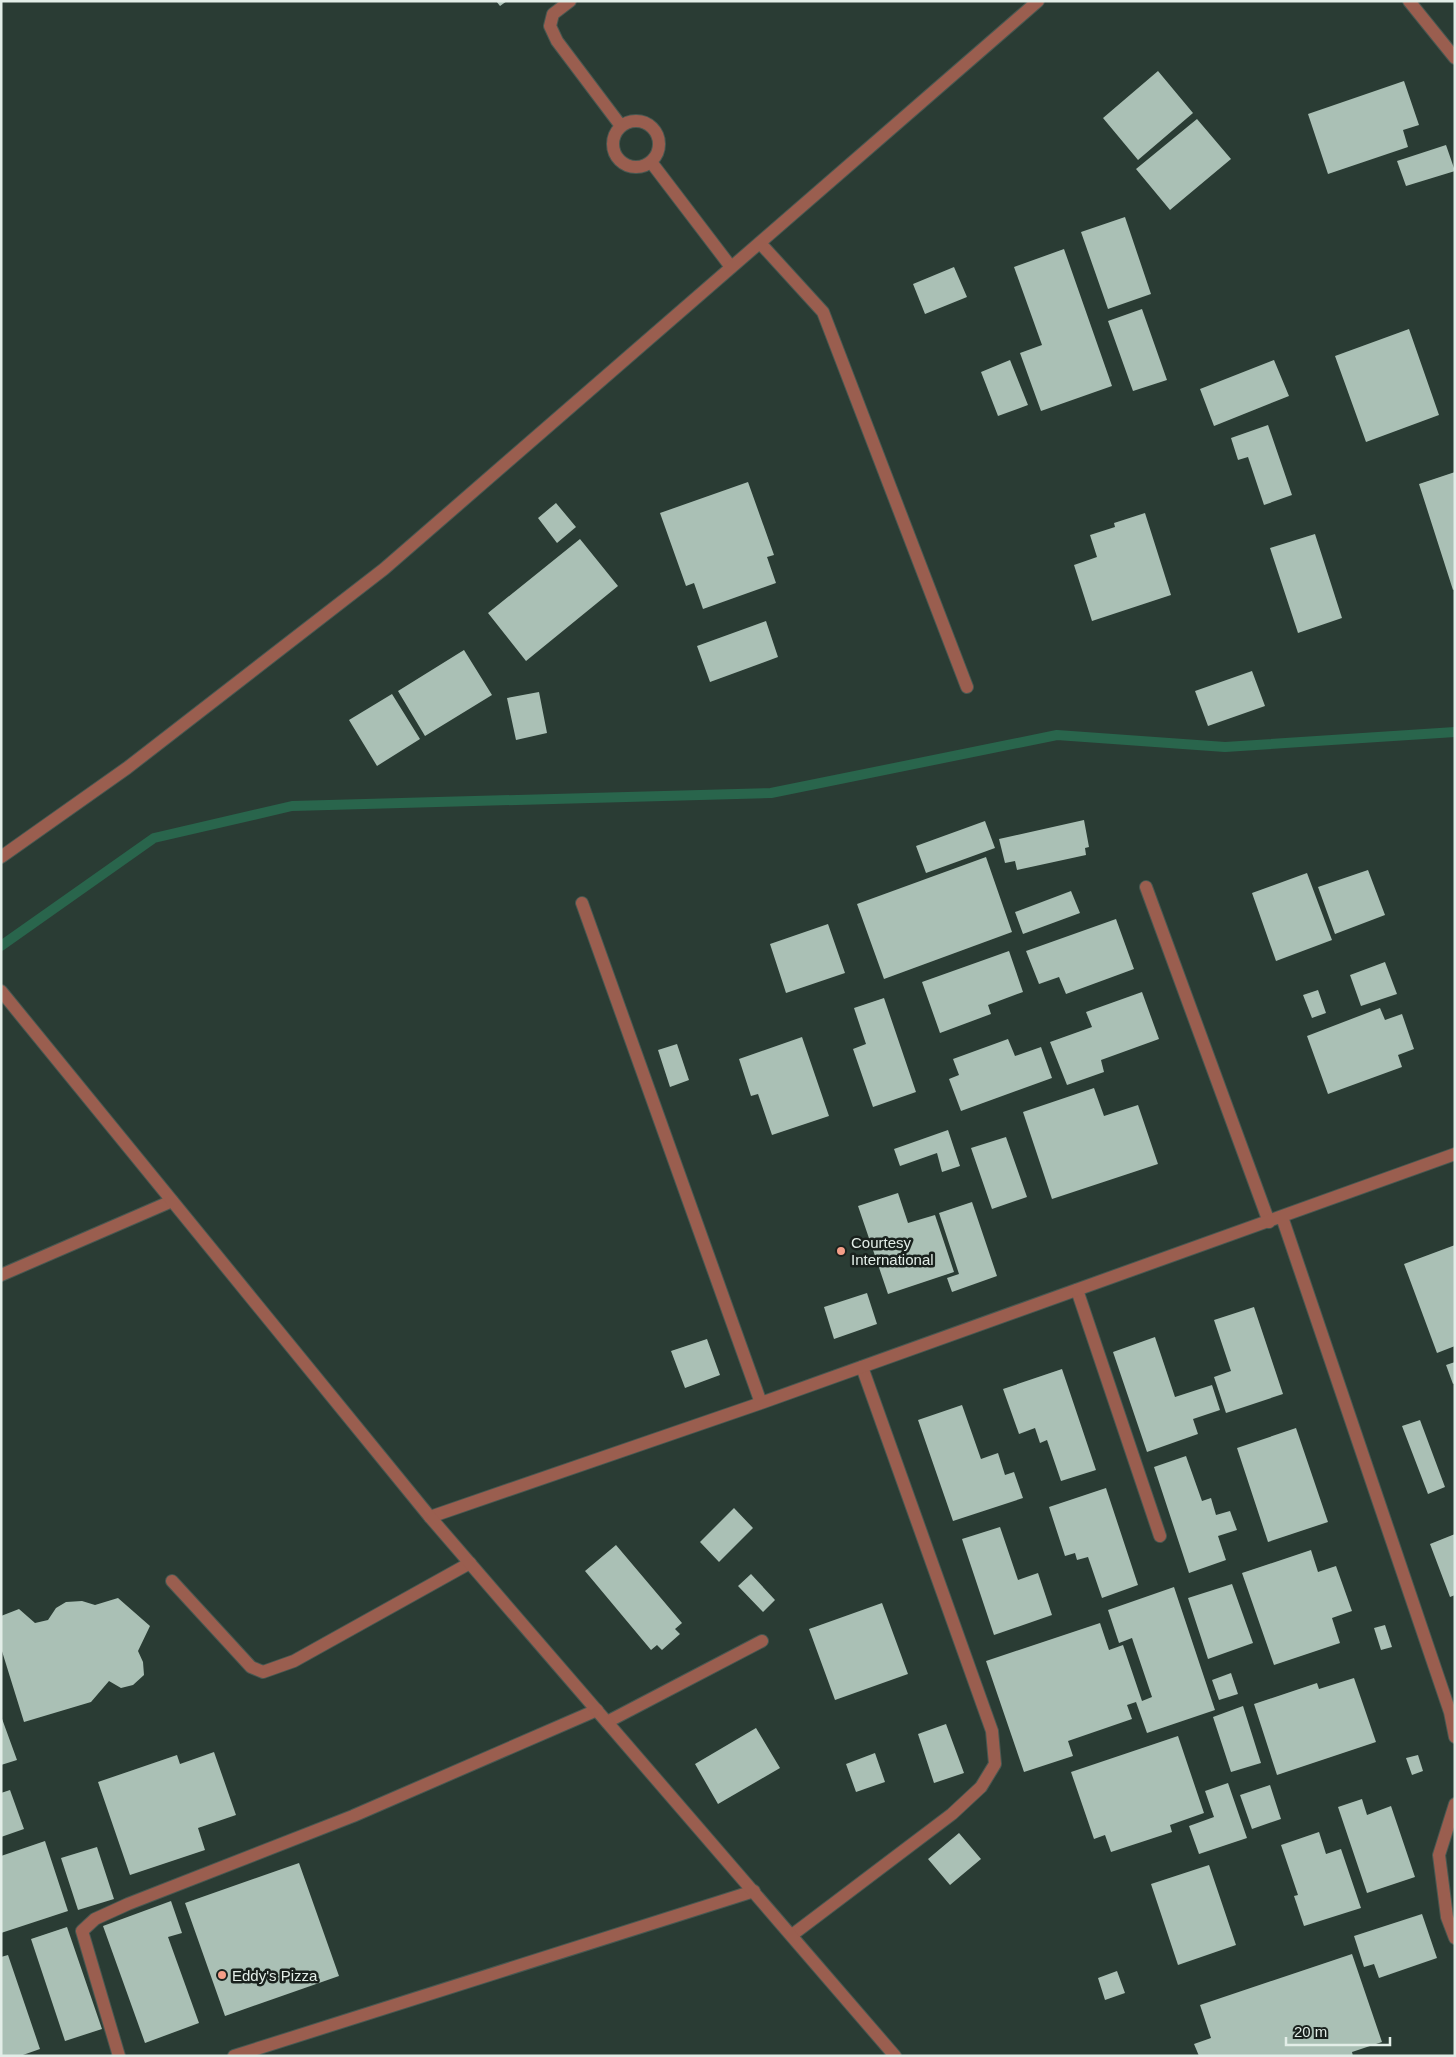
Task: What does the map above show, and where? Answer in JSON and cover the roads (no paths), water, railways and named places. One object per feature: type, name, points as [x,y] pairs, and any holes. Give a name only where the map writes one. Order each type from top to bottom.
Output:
[{"type":"street","points":[[570,1],[553,14],[550,26],[556,40],[621,126]]},
{"type":"street","points":[[1,857],[127,768],[384,569],[1038,1]]},
{"type":"street","points":[[1409,1],[1455,58]]},
{"type":"street","points":[[632,121],[644,122],[654,129],[660,140],[658,152],[651,162],[640,167],[628,166],[618,159],[614,148],[614,136],[621,126],[632,121]]},
{"type":"street","points":[[651,162],[731,268]]},
{"type":"street","points":[[760,243],[823,312],[967,687]]},
{"type":"street","points":[[1146,887],[1269,1222]]},
{"type":"street","points":[[582,904],[761,1403]]},
{"type":"street","points":[[1,991],[430,1517],[896,2056]]},
{"type":"street","points":[[430,1517],[761,1403],[1455,1154]]},
{"type":"street","points":[[1,1275],[172,1201]]},
{"type":"street","points":[[1282,1217],[1450,1712],[1455,1737]]},
{"type":"street","points":[[1078,1290],[1160,1536]]},
{"type":"street","points":[[792,1935],[952,1814],[981,1787],[995,1764],[992,1731],[862,1367]]},
{"type":"street","points":[[172,1581],[250,1667],[263,1672],[294,1661],[470,1563]]},
{"type":"street","points":[[607,1722],[762,1641]]},
{"type":"street","points":[[119,2056],[82,1932],[95,1919],[137,1900],[354,1816],[597,1710]]},
{"type":"street","points":[[1455,1804],[1439,1855],[1447,1917],[1455,1938]]},
{"type":"street","points":[[234,2056],[754,1891]]},
{"type":"waterway","points":[[1,946],[154,838],[292,806],[771,793],[1057,735],[1225,747],[1455,732]]},
{"type":"place","name":"Courtesy International","points":[[841,1251]]},
{"type":"place","name":"Eddy's Pizza","points":[[222,1975]]}]
